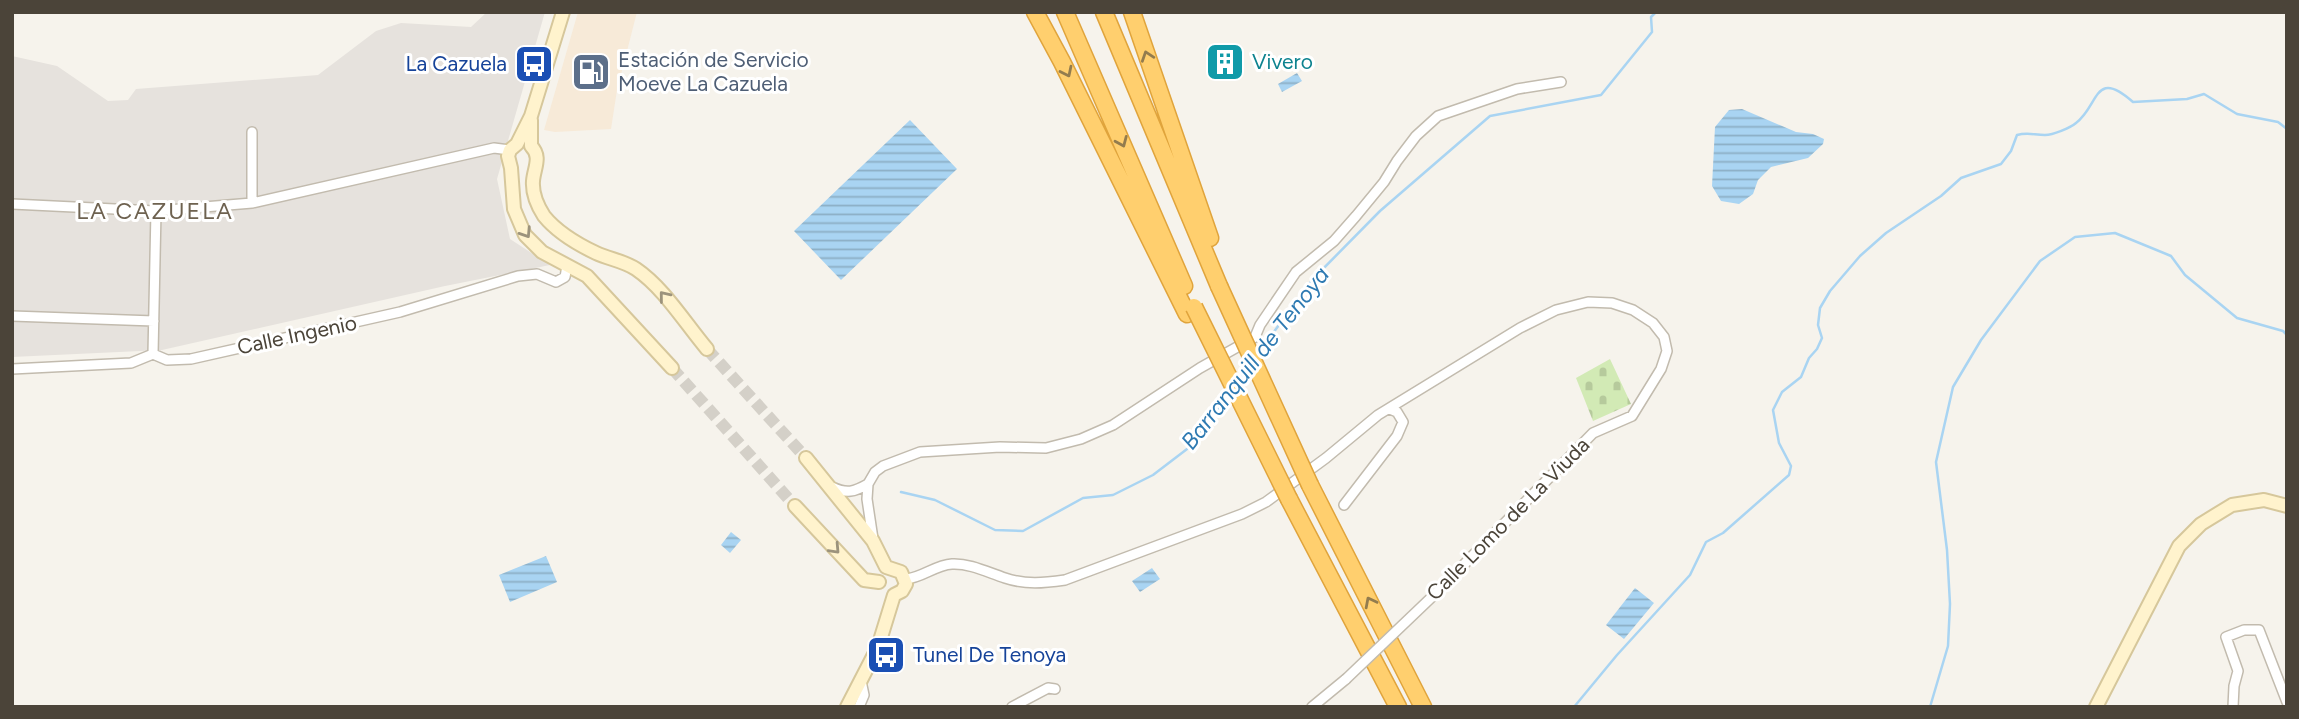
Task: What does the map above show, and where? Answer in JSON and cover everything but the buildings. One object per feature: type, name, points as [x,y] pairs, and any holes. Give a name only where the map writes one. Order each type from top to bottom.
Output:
[{"type":"highway","points":[[1035,12],[1398,707]]},
{"type":"highway","points":[[1065,12],[1190,311]]},
{"type":"highway","points":[[1104,12],[1310,485],[1423,707]]},
{"type":"highway","points":[[1132,12],[1223,284]]},
{"type":"main road","points":[[563,12],[531,116],[508,156],[514,209],[525,235],[542,252],[587,276],[672,368]]},
{"type":"main road","points":[[531,116],[531,146],[537,155],[532,183],[535,202],[545,217],[566,237],[595,253],[632,267],[649,278],[707,349]]},
{"type":"main road","points":[[514,147],[531,146]]},
{"type":"main road","points":[[511,168],[521,173],[535,166]]},
{"type":"main road","points":[[806,458],[873,541],[886,567],[901,572],[906,579],[905,588],[894,595],[878,647],[847,707]]},
{"type":"main road","points":[[2096,707],[2179,545],[2202,524],[2232,505],[2264,500],[2287,506]]},
{"type":"main road","points":[[795,506],[864,580],[879,582]]},
{"type":"main road","points":[[886,567],[879,582],[882,590],[894,595]]},
{"type":"street","points":[[873,541],[867,499],[868,484],[875,472],[883,466],[920,452],[1000,447],[1046,448],[1082,439],[1113,425],[1200,368],[1255,337],[1296,272],[1334,241],[1384,182],[1416,136],[1438,116],[1517,89],[1561,82]]},
{"type":"street","points":[[251,132],[252,203]]},
{"type":"street","points":[[12,204],[156,211],[252,203],[494,148],[514,147]]},
{"type":"street","points":[[153,354],[156,211]]},
{"type":"street","name":"Calle Ingenio","points":[[12,369],[131,363],[153,354],[167,360],[191,359],[400,312],[518,276],[537,274],[556,282],[565,277],[567,265]]},
{"type":"street","name":"Calle Lomo de La Viuda","points":[[906,579],[953,564],[983,569],[1007,579],[1038,584],[1065,579],[1242,514],[1266,502],[1378,415],[1520,328],[1556,310],[1588,302],[1612,303],[1633,310],[1653,323],[1664,337],[1667,351],[1661,369],[1632,416],[1593,433],[1435,594],[1346,679],[1312,707]]},
{"type":"street","points":[[12,316],[154,321]]},
{"type":"street","points":[[1344,505],[1397,436],[1403,422],[1397,412],[1390,409]]},
{"type":"street","points":[[828,486],[842,492],[854,492],[868,484]]},
{"type":"street","points":[[2233,707],[2238,671],[2226,637],[2244,630],[2259,630],[2287,702]]},
{"type":"street","points":[[859,707],[864,695],[861,679]]},
{"type":"street","points":[[1012,707],[1048,688],[1055,689]]},
{"type":"shaded area","points":[[487,12],[545,12],[497,179],[510,239],[550,265],[162,350],[12,357],[12,56],[57,66],[108,101],[128,100],[136,89],[318,75],[376,31],[401,23],[471,27]]},
{"type":"shaded area","name":"Estación de Servicio Moeve La Cazuela","points":[[578,12],[637,12],[617,90],[611,129],[555,132],[544,130]]},
{"type":"green space","points":[[1610,359],[1631,404],[1593,421],[1576,378]]},
{"type":"water","points":[[1297,73],[1302,81],[1282,92],[1278,84]]},
{"type":"water","points":[[1742,109],[1796,132],[1813,134],[1824,139],[1823,144],[1808,158],[1771,167],[1758,180],[1753,194],[1739,204],[1721,201],[1712,186],[1715,127],[1729,110]]},
{"type":"water","points":[[910,120],[957,169],[841,280],[794,231]]},
{"type":"water","points":[[731,532],[741,540],[730,553],[721,545]]},
{"type":"water","points":[[546,556],[557,582],[510,602],[499,575]]},
{"type":"water","points":[[1152,568],[1160,579],[1140,592],[1132,581]]},
{"type":"water","points":[[1635,588],[1654,603],[1624,639],[1606,625]]},
{"type":"waterway","name":"Barranquill de Tenoya","points":[[1256,356],[1313,279],[1380,211],[1490,116],[1601,95],[1652,32],[1651,17],[1656,12]]},
{"type":"waterway","points":[[1574,707],[1690,575],[1706,542],[1723,533],[1789,475],[1791,466],[1779,443],[1773,410],[1782,392],[1801,377],[1809,358],[1817,349],[1822,338],[1818,325],[1820,308],[1830,291],[1860,256],[1886,233],[1941,196],[1961,178],[2001,164],[2011,151],[2017,135],[2048,135],[2073,125],[2104,89],[2111,88],[2120,92],[2133,102],[2187,99],[2204,94],[2237,114],[2278,122],[2287,129]]},
{"type":"waterway","points":[[1930,707],[1948,646],[1950,604],[1947,550],[1936,462],[1953,387],[1981,340],[2040,261],[2075,237],[2115,233],[2171,256],[2185,275],[2237,318],[2283,331],[2287,335]]},
{"type":"waterway","name":"Barranquill de Tenoya","points":[[1238,382],[1248,367]]},
{"type":"waterway","name":"Barranquill de Tenoya","points":[[901,492],[935,500],[995,530],[1023,531],[1083,498],[1113,495],[1153,475],[1191,446],[1230,393]]},
{"type":"tunnel","points":[[707,349],[806,458]]},
{"type":"tunnel","points":[[672,368],[795,506]]},
{"type":"place","name":"Vivero","points":[[1225,62]]},
{"type":"place","name":"La Cazuela","points":[[534,64]]},
{"type":"place","name":"Estación de Servicio Moeve La Cazuela","points":[[591,72]]},
{"type":"place","name":"Tunel De Tenoya","points":[[886,655]]},
{"type":"district","name":"LA CAZUELA","points":[[155,211]]}]
